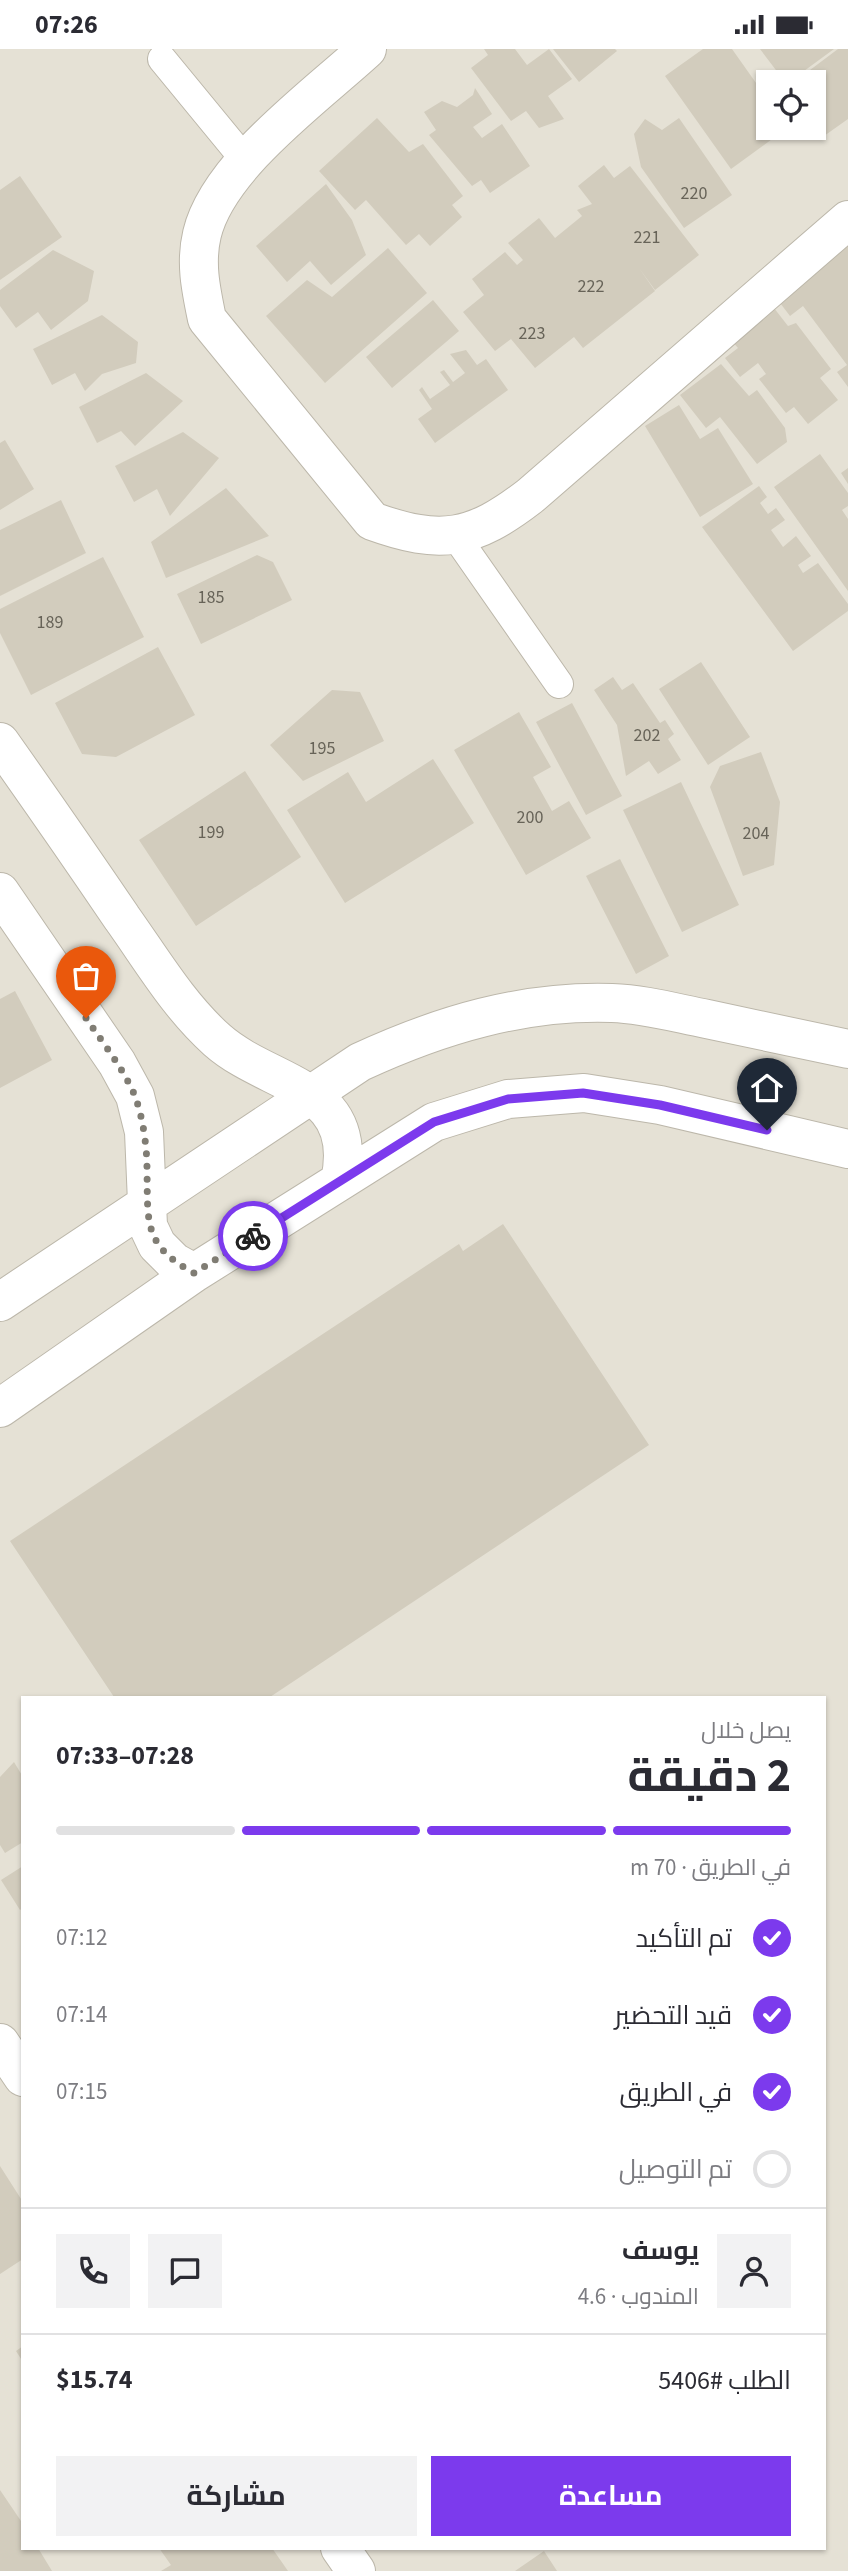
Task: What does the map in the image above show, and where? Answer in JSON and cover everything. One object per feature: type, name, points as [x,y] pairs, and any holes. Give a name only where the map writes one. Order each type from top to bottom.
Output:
[{"type":"street","points":[[367,49],[245,160],[219,194],[202,234],[198,276],[207,319],[372,521],[411,535],[455,535],[496,522],[530,496],[848,220]]},
{"type":"street","points":[[0,742],[195,1019],[248,1062],[312,1093],[336,1119],[343,1140],[345,1161],[340,1181]]},
{"type":"street","points":[[0,892],[117,1063],[135,1096],[144,1132],[147,1170],[145,1205],[148,1226],[157,1245],[174,1262],[194,1273]]},
{"type":"street","points":[[0,1302],[360,1062],[414,1037],[496,1014],[557,1005],[613,1003],[848,1049]]},
{"type":"street","points":[[0,1408],[194,1273],[434,1122],[508,1099],[583,1093],[660,1105],[848,1149]]},
{"type":"street","points":[[0,2043],[21,2074]]},
{"type":"street","points":[[341,2550],[356,2571]]},
{"type":"lane","points":[[162,59],[245,160]]},
{"type":"lane","points":[[455,535],[559,684]]},
{"type":"shaded area","points":[[0,49],[848,49],[848,2571],[0,2571]]},
{"type":"building","points":[[484,49],[515,49],[527,65],[549,49],[572,79],[548,96],[564,119],[539,128],[526,111],[511,121],[471,68],[488,55]]},
{"type":"building","points":[[553,49],[615,49],[617,51],[579,82]]},
{"type":"building","points":[[703,49],[732,49],[756,83],[756,140],[771,140],[731,169],[665,76]]},
{"type":"building","points":[[760,49],[834,49],[805,70],[776,70]]},
{"type":"building","points":[[838,49],[848,49],[848,119],[826,135],[826,70],[810,70]]},
{"type":"building","points":[[475,88],[492,114],[473,127],[482,138],[502,124],[530,166],[490,193],[481,180],[472,186],[429,135],[436,130],[424,112],[442,101],[457,107],[473,95]]},
{"type":"building","points":[[377,118],[409,152],[423,144],[463,196],[452,205],[462,217],[430,246],[419,234],[406,245],[366,200],[355,210],[319,171]]},
{"type":"building","points":[[679,118],[732,195],[684,228],[641,167],[634,134],[645,119],[662,130]]},
{"type":"building","points":[[604,165],[614,178],[630,166],[699,255],[655,290],[639,268],[655,291],[583,348],[574,337],[535,368],[511,339],[495,351],[463,312],[484,295],[472,279],[505,252],[517,265],[523,260],[508,243],[539,218],[555,238],[582,216],[577,210],[592,204],[578,186]]},
{"type":"building","points":[[20,176],[62,237],[0,280],[0,190]]},
{"type":"building","points":[[326,184],[352,220],[366,255],[331,285],[310,261],[287,282],[256,246]]},
{"type":"building","points":[[848,240],[848,387],[837,372],[847,365],[803,306],[790,316],[774,295]]},
{"type":"building","points":[[388,248],[427,293],[325,383],[266,316],[307,280],[332,297]]},
{"type":"building","points":[[53,250],[94,271],[88,301],[51,330],[38,312],[16,328],[0,306],[0,290]]},
{"type":"building","points":[[433,300],[459,331],[392,388],[366,357]]},
{"type":"building","points":[[774,308],[788,326],[796,323],[831,369],[820,378],[838,400],[808,424],[794,407],[786,413],[759,379],[766,374],[758,363],[740,377],[725,358],[738,348],[732,341]]},
{"type":"building","points":[[102,315],[138,342],[136,363],[102,374],[85,391],[75,373],[52,385],[33,349]]},
{"type":"building","points":[[466,350],[477,365],[486,359],[508,390],[435,443],[418,419],[432,409],[419,390],[422,387],[430,399],[450,385],[440,372],[444,370],[453,382],[465,373],[450,354]]},
{"type":"building","points":[[721,364],[749,396],[757,390],[785,428],[787,442],[757,464],[720,417],[706,428],[680,395]]},
{"type":"building","points":[[146,373],[183,401],[135,446],[121,431],[97,443],[79,407]]},
{"type":"building","points":[[679,405],[700,439],[718,428],[753,484],[700,517],[645,426]]},
{"type":"building","points":[[183,432],[219,458],[170,516],[157,489],[134,502],[115,466]]},
{"type":"building","points":[[5,440],[34,489],[0,510],[0,443]]},
{"type":"building","points":[[820,454],[848,493],[848,506],[842,510],[848,519],[848,591],[774,487]]},
{"type":"building","points":[[848,468],[848,484],[841,473]]},
{"type":"building","points":[[759,486],[767,497],[760,503],[768,514],[776,508],[785,520],[771,530],[783,547],[796,536],[811,556],[798,565],[803,573],[818,563],[848,604],[848,611],[793,651],[702,527]]},
{"type":"building","points":[[226,488],[269,536],[166,578],[151,542]]},
{"type":"building","points":[[61,500],[86,553],[0,596],[0,530]]},
{"type":"building","points":[[257,555],[273,562],[292,600],[201,644],[177,594]]},
{"type":"building","points":[[103,557],[144,637],[31,695],[0,633],[0,609]]},
{"type":"building","points":[[158,647],[195,715],[116,757],[82,754],[55,703]]},
{"type":"building","points":[[701,662],[750,737],[708,765],[659,689]]},
{"type":"building","points":[[613,677],[622,690],[633,683],[660,723],[665,720],[674,734],[668,739],[681,760],[658,774],[649,761],[626,776],[617,725],[594,690]]},
{"type":"building","points":[[332,690],[360,692],[384,741],[303,781],[270,745]]},
{"type":"building","points":[[572,703],[622,796],[586,815],[536,722]]},
{"type":"building","points":[[519,712],[551,767],[533,777],[552,811],[569,801],[591,838],[526,875],[454,750]]},
{"type":"building","points":[[761,752],[780,802],[774,865],[743,876],[710,787],[720,766]]},
{"type":"building","points":[[433,759],[474,823],[345,903],[287,810],[348,772],[366,802]]},
{"type":"building","points":[[245,771],[301,857],[196,926],[139,840]]},
{"type":"building","points":[[681,782],[739,905],[682,932],[623,810]]},
{"type":"building","points":[[620,859],[669,956],[636,974],[586,876]]},
{"type":"building","points":[[15,991],[52,1060],[0,1088],[0,999]]},
{"type":"building","points":[[503,1224],[649,1445],[272,1696],[113,1696],[10,1541],[459,1244],[463,1251]]},
{"type":"building","points":[[14,1762],[21,1774],[21,1843],[5,1853],[0,1845],[0,1777]]},
{"type":"building","points":[[21,1867],[20,1910],[1,1880]]},
{"type":"building","points":[[0,2166],[21,2199],[21,2260],[0,2274]]},
{"type":"building","points":[[0,2490],[21,2521],[21,2550],[39,2550],[52,2571],[0,2571]]},
{"type":"building","points":[[160,2550],[273,2550],[288,2571],[161,2571],[171,2565]]},
{"type":"building","points":[[544,2551],[557,2571],[515,2571]]},
{"type":"way so far","points":[[86,1018],[117,1063],[135,1096],[146,1151],[145,1205],[148,1226],[157,1245],[174,1262],[194,1273],[253,1236]]},
{"type":"route","points":[[253,1236],[434,1122],[508,1099],[583,1093],[660,1105],[767,1130]]}]
